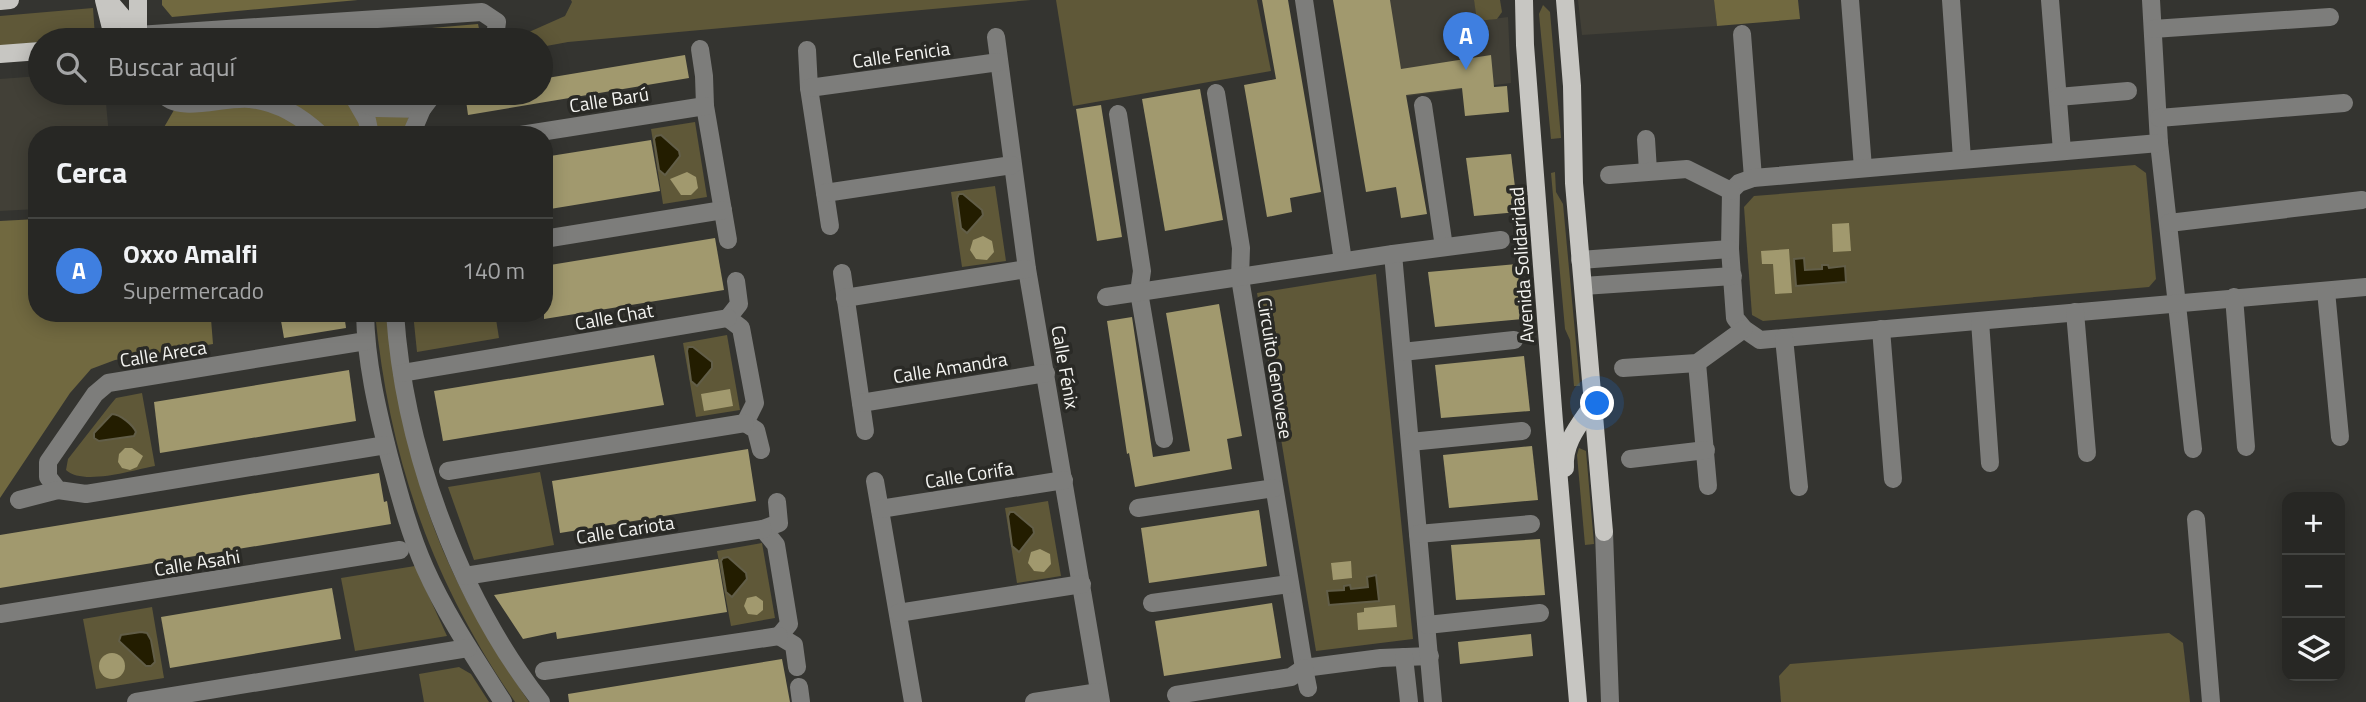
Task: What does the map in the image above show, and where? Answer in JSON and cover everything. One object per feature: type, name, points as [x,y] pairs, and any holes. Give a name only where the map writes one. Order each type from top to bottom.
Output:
[{"type":"main road","points":[[0,1],[10,0]]},
{"type":"main road","points":[[106,0],[126,28]]},
{"type":"main road","points":[[106,0],[112,28]]},
{"type":"main road","points":[[135,28],[138,0]]},
{"type":"main road","name":"Avenida Solidaridad","points":[[1524,0],[1525,45],[1563,527],[1573,695]]},
{"type":"main road","points":[[1565,0],[1572,86],[1574,183],[1604,532]]},
{"type":"main road","points":[[0,54],[28,52]]},
{"type":"main road","name":"Avenida Solidaridad","points":[[1563,527],[1569,510],[1564,461],[1569,439],[1592,406]]},
{"type":"street","points":[[1304,0],[1343,261]]},
{"type":"street","points":[[1850,0],[1863,168]]},
{"type":"street","points":[[1951,0],[1962,159]]},
{"type":"street","points":[[2050,0],[2062,151]]},
{"type":"street","points":[[2151,0],[2159,143],[2193,449]]},
{"type":"street","points":[[269,28],[482,12],[496,22],[496,28]]},
{"type":"street","points":[[2153,29],[2330,17]]},
{"type":"street","points":[[1742,34],[1753,178]]},
{"type":"street","name":"Calle Fénix","points":[[996,37],[1027,270],[1100,697]]},
{"type":"street","points":[[700,49],[705,106],[728,240]]},
{"type":"street","points":[[807,50],[809,88],[830,226]]},
{"type":"street","name":"Calle Fenicia","points":[[809,88],[999,62]]},
{"type":"street","points":[[2058,97],[2128,91]]},
{"type":"street","points":[[1106,297],[1240,278],[1241,248],[1216,93]]},
{"type":"street","points":[[2159,118],[2344,103]]},
{"type":"street","points":[[272,105],[291,111],[310,126]]},
{"type":"street","points":[[359,105],[368,126]]},
{"type":"street","points":[[370,105],[376,108],[422,108]]},
{"type":"street","points":[[415,126],[424,105]]},
{"type":"street","points":[[1423,105],[1444,247]]},
{"type":"street","name":"Calle Barú","points":[[553,130],[705,106]]},
{"type":"street","points":[[1118,114],[1142,271],[1139,292],[1164,439]]},
{"type":"street","points":[[1646,139],[1648,171]]},
{"type":"street","points":[[2159,143],[1753,178],[1740,183],[1731,191],[1730,249],[1735,318],[1759,340],[2366,287]]},
{"type":"street","points":[[825,193],[1012,164]]},
{"type":"street","points":[[1609,175],[1687,169],[1731,191]]},
{"type":"street","points":[[2169,223],[2362,200]]},
{"type":"street","points":[[553,238],[723,210]]},
{"type":"street","name":"Circuito Genovese","points":[[1308,688],[1240,278],[1501,240]]},
{"type":"street","points":[[1580,260],[1730,249]]},
{"type":"street","points":[[1393,254],[1433,702]]},
{"type":"street","points":[[845,298],[1027,270]]},
{"type":"street","points":[[842,272],[864,431]]},
{"type":"street","points":[[1583,286],[1733,276]]},
{"type":"street","points":[[736,281],[739,304],[728,318],[741,328],[755,403],[745,423]]},
{"type":"street","points":[[2326,291],[2340,437]]},
{"type":"street","points":[[2234,297],[2246,447]]},
{"type":"street","points":[[2075,313],[2087,453]]},
{"type":"street","name":"Calle Chat","points":[[402,373],[728,318]]},
{"type":"street","points":[[1980,321],[1990,463]]},
{"type":"street","points":[[363,322],[360,342],[374,395],[379,446],[424,566],[444,607],[503,702]]},
{"type":"street","points":[[396,322],[402,373],[426,476],[465,576],[494,631],[541,702]]},
{"type":"street","points":[[1623,368],[1697,363],[1744,329]]},
{"type":"street","points":[[1881,329],[1893,479]]},
{"type":"street","points":[[1784,338],[1799,487]]},
{"type":"street","points":[[1402,352],[1514,340]]},
{"type":"street","name":"Calle Areca","points":[[58,490],[48,477],[48,462],[95,394],[108,383],[360,342]]},
{"type":"street","points":[[1697,363],[1709,486]]},
{"type":"street","name":"Calle Amandra","points":[[861,403],[1046,373]]},
{"type":"street","points":[[448,471],[745,423],[756,430],[761,450]]},
{"type":"street","points":[[1410,442],[1522,431]]},
{"type":"street","points":[[19,500],[58,490],[86,494],[379,446]]},
{"type":"street","points":[[1630,458],[1706,450]]},
{"type":"street","name":"Calle Corifa","points":[[880,509],[1064,480]]},
{"type":"street","points":[[875,481],[913,702]]},
{"type":"street","points":[[1138,508],[1274,488]]},
{"type":"street","points":[[777,502],[779,523],[763,529],[776,545],[789,624],[779,636]]},
{"type":"street","points":[[2196,519],[2211,702]]},
{"type":"street","points":[[1418,534],[1531,524]]},
{"type":"street","name":"Calle Cariota","points":[[465,576],[763,529]]},
{"type":"street","points":[[1604,532],[1610,702]]},
{"type":"street","name":"Calle Asahi","points":[[0,614],[400,550]]},
{"type":"street","points":[[898,613],[1082,584]]},
{"type":"street","points":[[1152,604],[1289,584]]},
{"type":"street","points":[[1427,625],[1540,613]]},
{"type":"street","points":[[544,671],[779,636],[794,645],[797,667]]},
{"type":"street","points":[[136,702],[468,648]]},
{"type":"street","points":[[1176,695],[1291,677],[1304,668],[1430,656]]},
{"type":"street","points":[[1404,657],[1409,702]]},
{"type":"street","points":[[1034,702],[1100,697]]},
{"type":"shaded area","points":[[162,0],[358,0],[172,17],[162,5]]},
{"type":"shaded area","points":[[571,0],[1031,0],[553,45],[553,28],[538,28],[565,16]]},
{"type":"shaded area","points":[[1056,0],[1257,0],[1271,71],[1073,106]]},
{"type":"shaded area","points":[[1360,0],[1474,0],[1478,21],[1508,17],[1511,83],[1376,100]]},
{"type":"shaded area","points":[[1474,0],[1500,0],[1502,12],[1497,19],[1477,21]]},
{"type":"shaded area","points":[[1578,0],[1714,0],[1717,26],[1582,35]]},
{"type":"shaded area","points":[[1714,0],[1798,0],[1800,19],[1717,26]]},
{"type":"shaded area","points":[[1543,5],[1550,12],[1561,138],[1551,139],[1539,14]]},
{"type":"shaded area","points":[[93,8],[94,28],[28,28],[28,43],[0,46],[0,16]]},
{"type":"shaded area","points":[[478,24],[479,28],[432,28]]},
{"type":"shaded area","points":[[28,77],[28,105],[106,105],[108,126],[28,126],[28,209],[0,211],[0,79]]},
{"type":"shaded area","points":[[174,105],[416,105],[406,126],[165,126],[174,110]]},
{"type":"shaded area","points":[[695,122],[707,197],[663,204],[651,129]]},
{"type":"shaded area","points":[[661,135],[679,151],[680,156],[665,175],[659,170],[654,139]]},
{"type":"shaded area","points":[[2135,165],[2146,173],[2156,279],[2149,287],[1763,321],[1752,315],[1744,207],[1754,196]]},
{"type":"shaded area","points":[[1555,172],[1556,192],[1563,204],[1580,386],[1574,386],[1570,340],[1565,329],[1551,173]]},
{"type":"shaded area","points":[[995,186],[1006,261],[962,267],[951,192]]},
{"type":"shaded area","points":[[959,194],[963,194],[982,210],[983,215],[967,233],[961,228],[957,198]]},
{"type":"shaded area","points":[[28,219],[28,322],[211,322],[213,344],[115,360],[91,369],[70,393],[0,498],[0,221]]},
{"type":"shaded area","points":[[1804,258],[1805,270],[1822,269],[1822,265],[1828,265],[1829,268],[1845,266],[1846,282],[1796,286],[1794,259]]},
{"type":"shaded area","points":[[1376,274],[1413,639],[1316,651],[1257,293]]},
{"type":"shaded area","points":[[376,322],[389,322],[413,457],[438,537],[479,622],[529,702],[515,702],[485,656],[438,564],[404,469],[391,419]]},
{"type":"shaded area","points":[[414,322],[496,322],[499,338],[417,352]]},
{"type":"shaded area","points":[[727,335],[740,410],[696,417],[683,343]]},
{"type":"shaded area","points":[[688,347],[693,347],[712,362],[712,368],[697,386],[691,381]]},
{"type":"shaded area","points":[[142,393],[155,466],[96,477],[74,475],[66,470],[68,459],[116,398]]},
{"type":"shaded area","points":[[112,414],[129,423],[136,432],[134,436],[99,441],[94,438],[94,433]]},
{"type":"shaded area","points":[[1579,448],[1586,451],[1594,544],[1585,545],[1577,455]]},
{"type":"shaded area","points":[[540,472],[554,545],[474,560],[448,487]]},
{"type":"shaded area","points":[[1048,501],[1061,576],[1017,583],[1005,508]]},
{"type":"shaded area","points":[[1010,512],[1014,512],[1033,528],[1034,533],[1019,552],[1012,546],[1008,516]]},
{"type":"shaded area","points":[[762,543],[775,618],[731,626],[717,551]]},
{"type":"shaded area","points":[[728,557],[746,573],[747,579],[732,597],[726,592],[721,561]]},
{"type":"shaded area","points":[[415,566],[447,636],[355,651],[341,578]]},
{"type":"shaded area","points":[[1376,575],[1379,601],[1329,605],[1327,591],[1344,590],[1344,586],[1350,585],[1351,589],[1368,587],[1367,577]]},
{"type":"shaded area","points":[[152,607],[164,678],[96,689],[83,619]]},
{"type":"shaded area","points":[[147,633],[151,640],[155,662],[151,666],[146,666],[119,641],[121,635]]},
{"type":"shaded area","points":[[2169,633],[2183,643],[2190,702],[1781,702],[1779,676],[1790,664]]},
{"type":"shaded area","points":[[459,667],[471,674],[489,702],[424,702],[419,674]]},
{"type":"building","points":[[1262,0],[1288,0],[1321,192],[1290,198],[1292,212],[1267,217],[1244,85],[1276,79]]},
{"type":"building","points":[[1333,0],[1390,0],[1401,69],[1491,55],[1494,87],[1507,86],[1509,112],[1465,116],[1462,88],[1406,95],[1427,214],[1401,218],[1396,187],[1366,192]]},
{"type":"building","points":[[685,55],[689,78],[553,101],[553,77]]},
{"type":"building","points":[[1200,89],[1223,220],[1165,231],[1142,99]]},
{"type":"building","points":[[467,105],[528,105],[468,115]]},
{"type":"building","points":[[1101,105],[1122,237],[1097,241],[1076,109]]},
{"type":"building","points":[[651,140],[660,191],[553,209],[553,156]]},
{"type":"building","points":[[1511,154],[1518,212],[1474,216],[1466,158]]},
{"type":"building","points":[[687,172],[696,177],[698,188],[691,195],[681,195],[670,179]]},
{"type":"building","points":[[1849,223],[1851,251],[1833,252],[1832,224]]},
{"type":"building","points":[[983,236],[992,241],[994,252],[987,260],[976,259],[970,250],[973,240]]},
{"type":"building","points":[[715,238],[724,290],[553,318],[553,265]]},
{"type":"building","points":[[1789,249],[1792,293],[1775,294],[1773,264],[1762,264],[1761,251]]},
{"type":"building","points":[[1517,264],[1523,319],[1435,327],[1428,272]]},
{"type":"building","points":[[1219,304],[1242,436],[1227,439],[1232,469],[1135,487],[1129,453],[1127,454],[1107,321],[1132,317],[1153,457],[1190,451],[1166,313]]},
{"type":"building","points":[[281,322],[345,322],[346,328],[284,338]]},
{"type":"building","points":[[654,355],[664,405],[443,441],[434,391]]},
{"type":"building","points":[[1524,356],[1530,411],[1441,418],[1435,365]]},
{"type":"building","points":[[349,370],[356,421],[160,453],[154,402]]},
{"type":"building","points":[[730,389],[733,406],[704,411],[701,394]]},
{"type":"building","points":[[1532,446],[1538,500],[1449,508],[1443,455]]},
{"type":"building","points":[[125,448],[132,448],[143,456],[137,467],[130,470],[122,468],[118,462],[119,454]]},
{"type":"building","points":[[748,449],[756,501],[560,533],[552,481]]},
{"type":"building","points":[[379,473],[391,524],[0,588],[0,535]]},
{"type":"building","points":[[1259,510],[1267,566],[1149,583],[1141,528]]},
{"type":"building","points":[[1540,539],[1545,595],[1456,600],[1451,545]]},
{"type":"building","points":[[1040,549],[1050,554],[1051,564],[1044,572],[1034,571],[1028,563],[1031,552]]},
{"type":"building","points":[[718,559],[727,612],[557,639],[556,632],[523,639],[494,595]]},
{"type":"building","points":[[1351,561],[1352,578],[1333,580],[1331,563]]},
{"type":"building","points":[[332,588],[341,639],[170,668],[161,617]]},
{"type":"building","points":[[756,596],[763,601],[763,610],[757,615],[748,614],[744,606],[747,598]]},
{"type":"building","points":[[1272,603],[1281,658],[1164,676],[1155,621]]},
{"type":"building","points":[[1395,605],[1397,627],[1358,630],[1357,613],[1364,612],[1364,608]]},
{"type":"building","points":[[1531,634],[1533,656],[1460,664],[1458,642]]},
{"type":"building","points":[[112,653],[121,657],[125,666],[121,675],[112,679],[103,675],[99,666],[103,657]]},
{"type":"building","points":[[782,659],[790,702],[569,702],[568,694]]},
{"type":"place","name":"Oxxo Amalfi","points":[[1466,70]]}]
